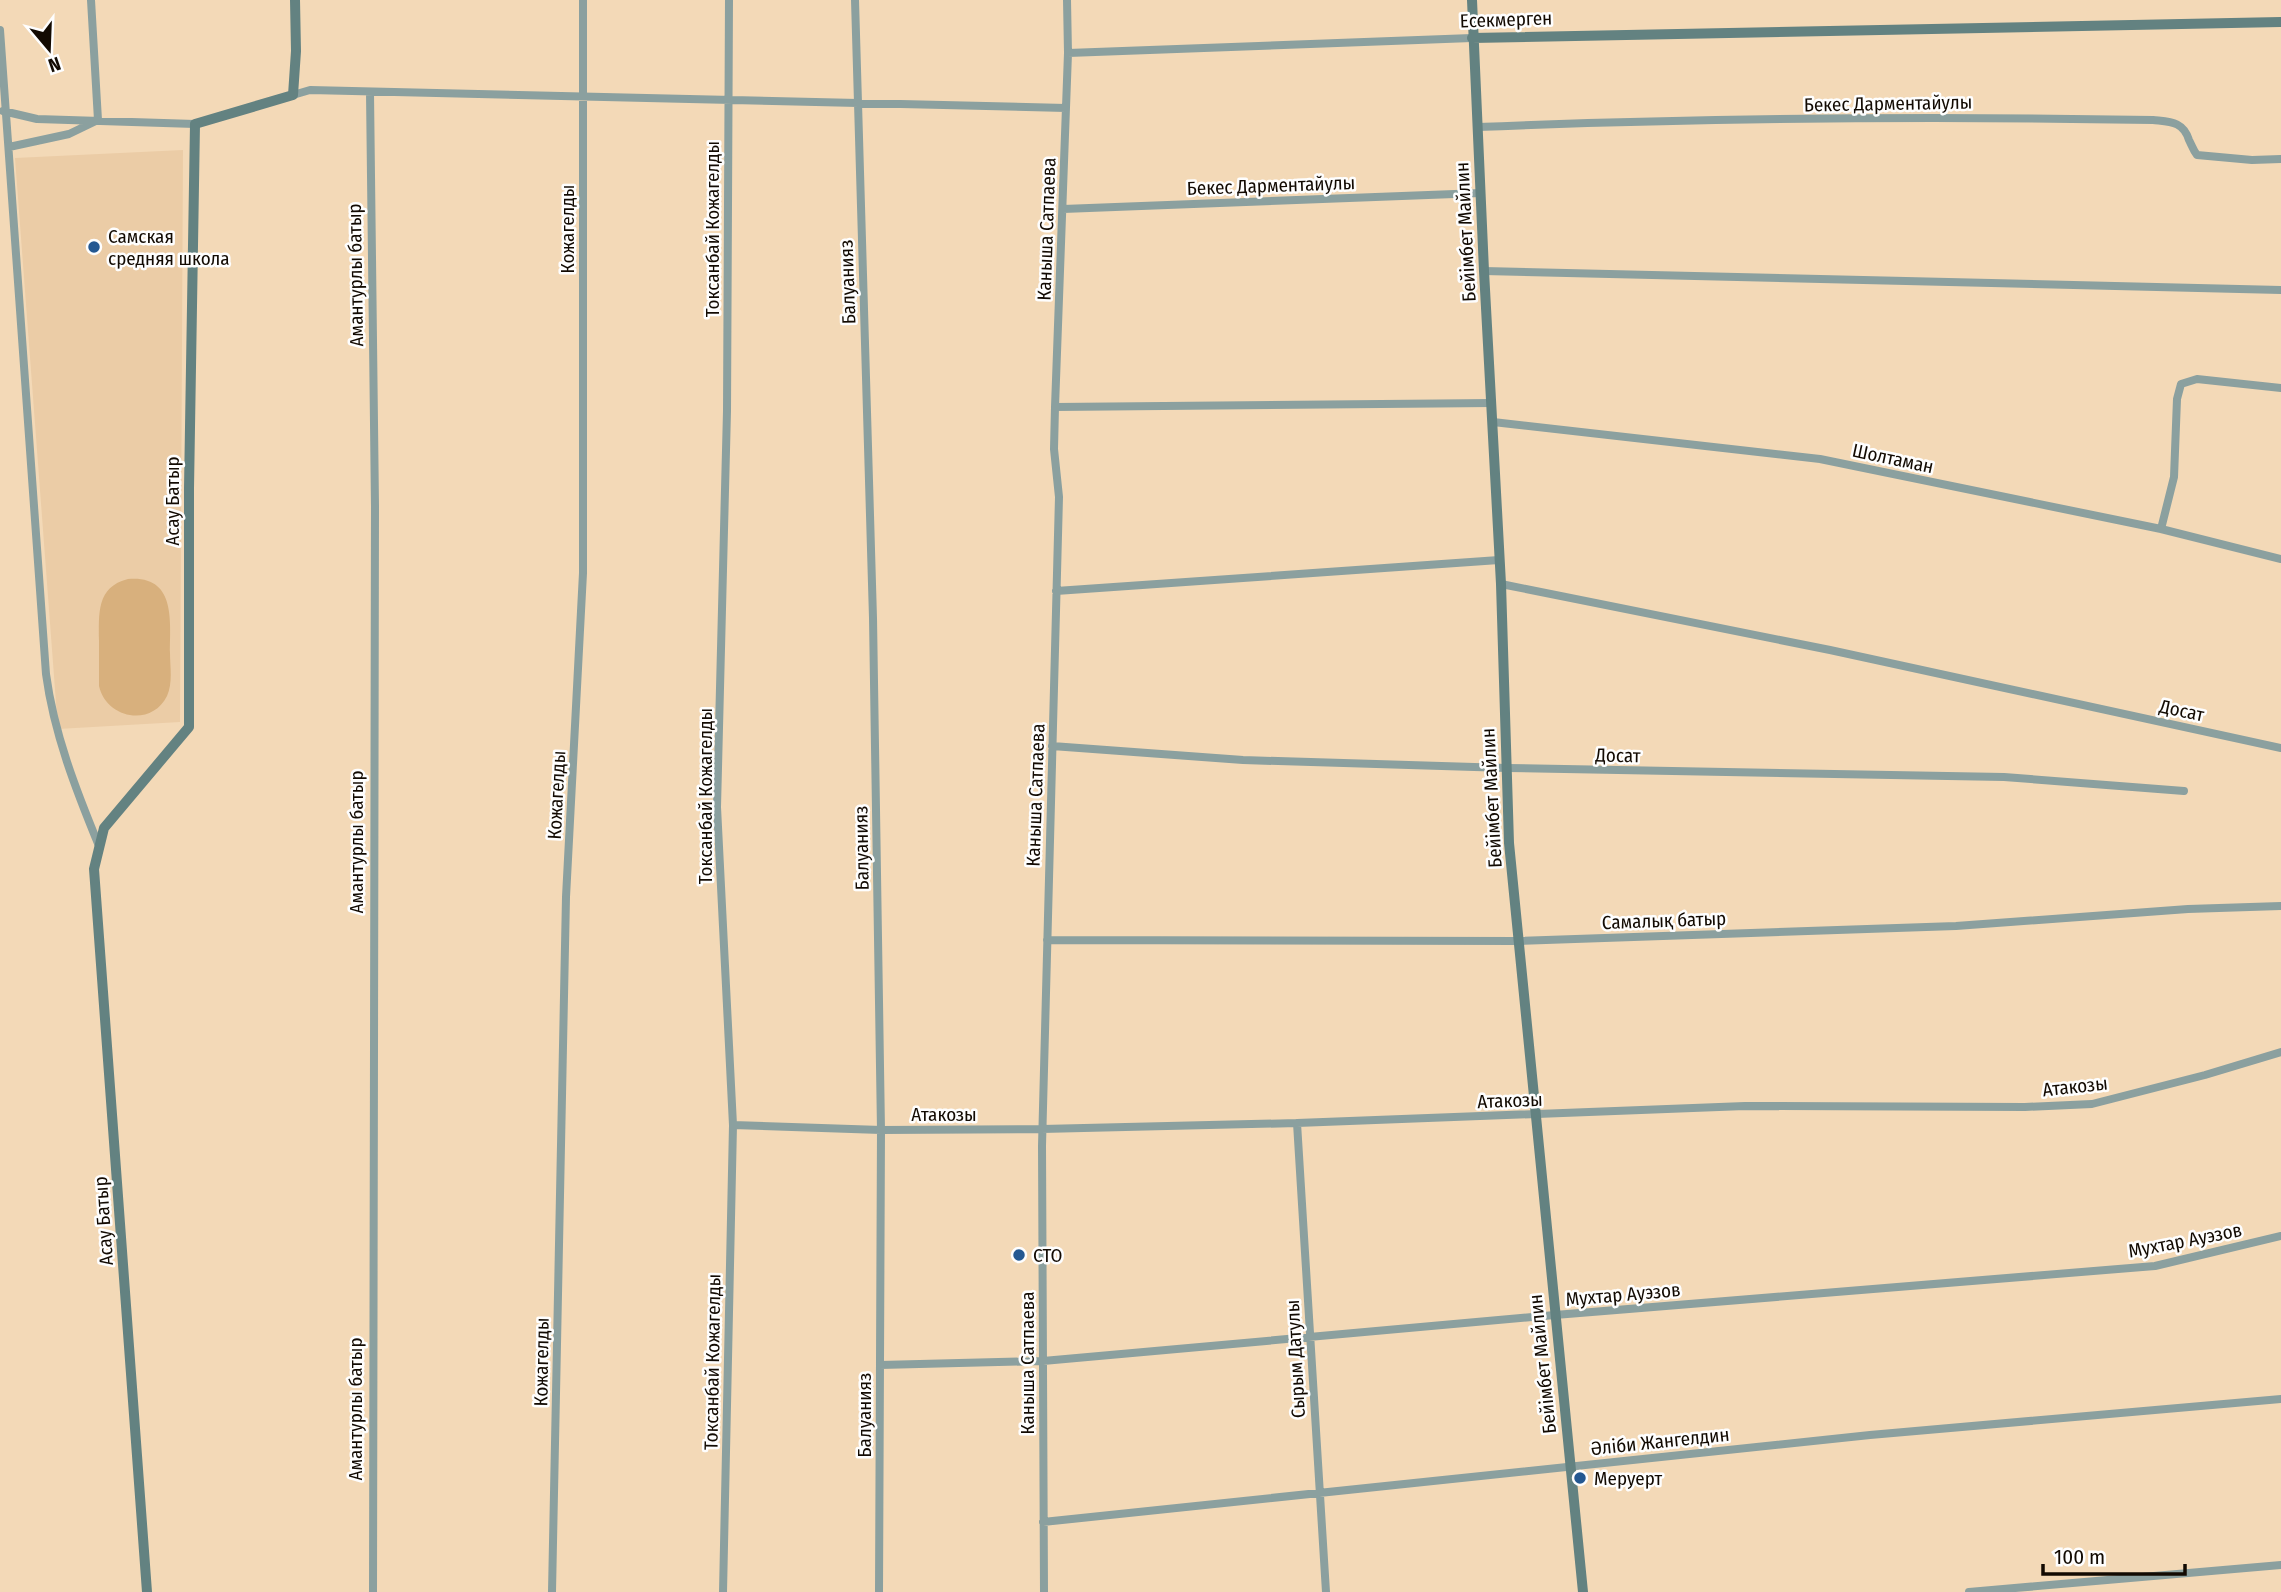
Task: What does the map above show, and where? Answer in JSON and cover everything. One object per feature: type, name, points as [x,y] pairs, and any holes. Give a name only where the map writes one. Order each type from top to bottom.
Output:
[{"type":"street","points":[[92,0],[98,120]]},
{"type":"street","points":[[293,95],[295,0]]},
{"type":"street","name":"Кожагелды","points":[[552,1592],[566,897],[583,573],[583,0]]},
{"type":"street","name":"Токсанбай Кожагелды","points":[[723,1592],[733,1125],[717,807],[727,411],[729,0]]},
{"type":"street","name":"Балуанияз","points":[[855,0],[873,618],[881,1130],[879,1592]]},
{"type":"street","name":"Каныша Сатпаева","points":[[1044,1592],[1042,1129],[1059,497],[1054,449],[1068,53],[1067,0]]},
{"type":"street","name":"Бейімбет Майлин","points":[[1472,0],[1483,271],[1501,584],[1509,843],[1583,1592]]},
{"type":"street","name":"Eсекмерген","points":[[1068,53],[1472,38],[2281,22]]},
{"type":"street","name":"Асау Батыр","points":[[0,30],[3,111],[9,147],[47,684],[54,725],[76,792],[99,847]]},
{"type":"street","points":[[3,111],[37,119],[195,124],[310,90],[1066,108]]},
{"type":"street","name":"Амантурлы батыр","points":[[370,93],[374,506],[373,1592]]},
{"type":"street","name":"Бекес Дарментайулы","points":[[1477,127],[1618,121],[1903,117],[2153,120],[2179,124],[2186,131],[2197,155],[2252,160],[2281,159]]},
{"type":"street","points":[[9,147],[69,134],[98,120]]},
{"type":"street","name":"Асау Батыр","points":[[147,1592],[94,869],[104,828],[189,727],[189,488],[195,124]]},
{"type":"street","name":"Бекес Дарментайулы","points":[[1063,209],[1481,194]]},
{"type":"street","points":[[1483,271],[2281,290]]},
{"type":"street","points":[[2161,529],[2174,477],[2177,399],[2181,384],[2197,379],[2281,388]]},
{"type":"street","points":[[1055,407],[1492,403]]},
{"type":"street","name":"Шолтаман","points":[[1493,422],[1820,459],[2161,529],[2281,559]]},
{"type":"street","points":[[1056,591],[1499,560]]},
{"type":"street","name":"Досат","points":[[1501,584],[1830,649],[2281,748]]},
{"type":"street","name":"Досат","points":[[1052,746],[1242,760],[2004,777],[2185,791]]},
{"type":"street","name":"Самалық батыр","points":[[1047,940],[1518,941],[1956,926],[2188,909],[2281,906]]},
{"type":"street","name":"Атакозы","points":[[733,1125],[881,1130],[1042,1129],[1297,1123],[1745,1106],[2025,1107],[2092,1104],[2281,1052]]},
{"type":"street","name":"Сырым Датулы","points":[[1297,1123],[1326,1592]]},
{"type":"street","name":"Мухтар Ауэзов","points":[[880,1365],[1043,1361],[1555,1315],[2155,1266],[2281,1236]]},
{"type":"street","name":"Әліби Жангелдин","points":[[1044,1522],[1870,1435],[2281,1399]]},
{"type":"street","points":[[1969,1592],[2281,1564]]},
{"type":"shaded area","points":[[183,150],[180,722],[58,729],[15,158]]},
{"type":"shaded area","points":[[128,579],[155,584],[167,602],[169,614],[169,691],[160,706],[140,715],[119,712],[110,706],[99,686],[99,621],[102,603],[110,588]]},
{"type":"place","name":"Самская средняя школа","points":[[94,247]]},
{"type":"place","name":"CTO","points":[[1019,1255]]},
{"type":"place","name":"Меруерт","points":[[1580,1478]]}]
